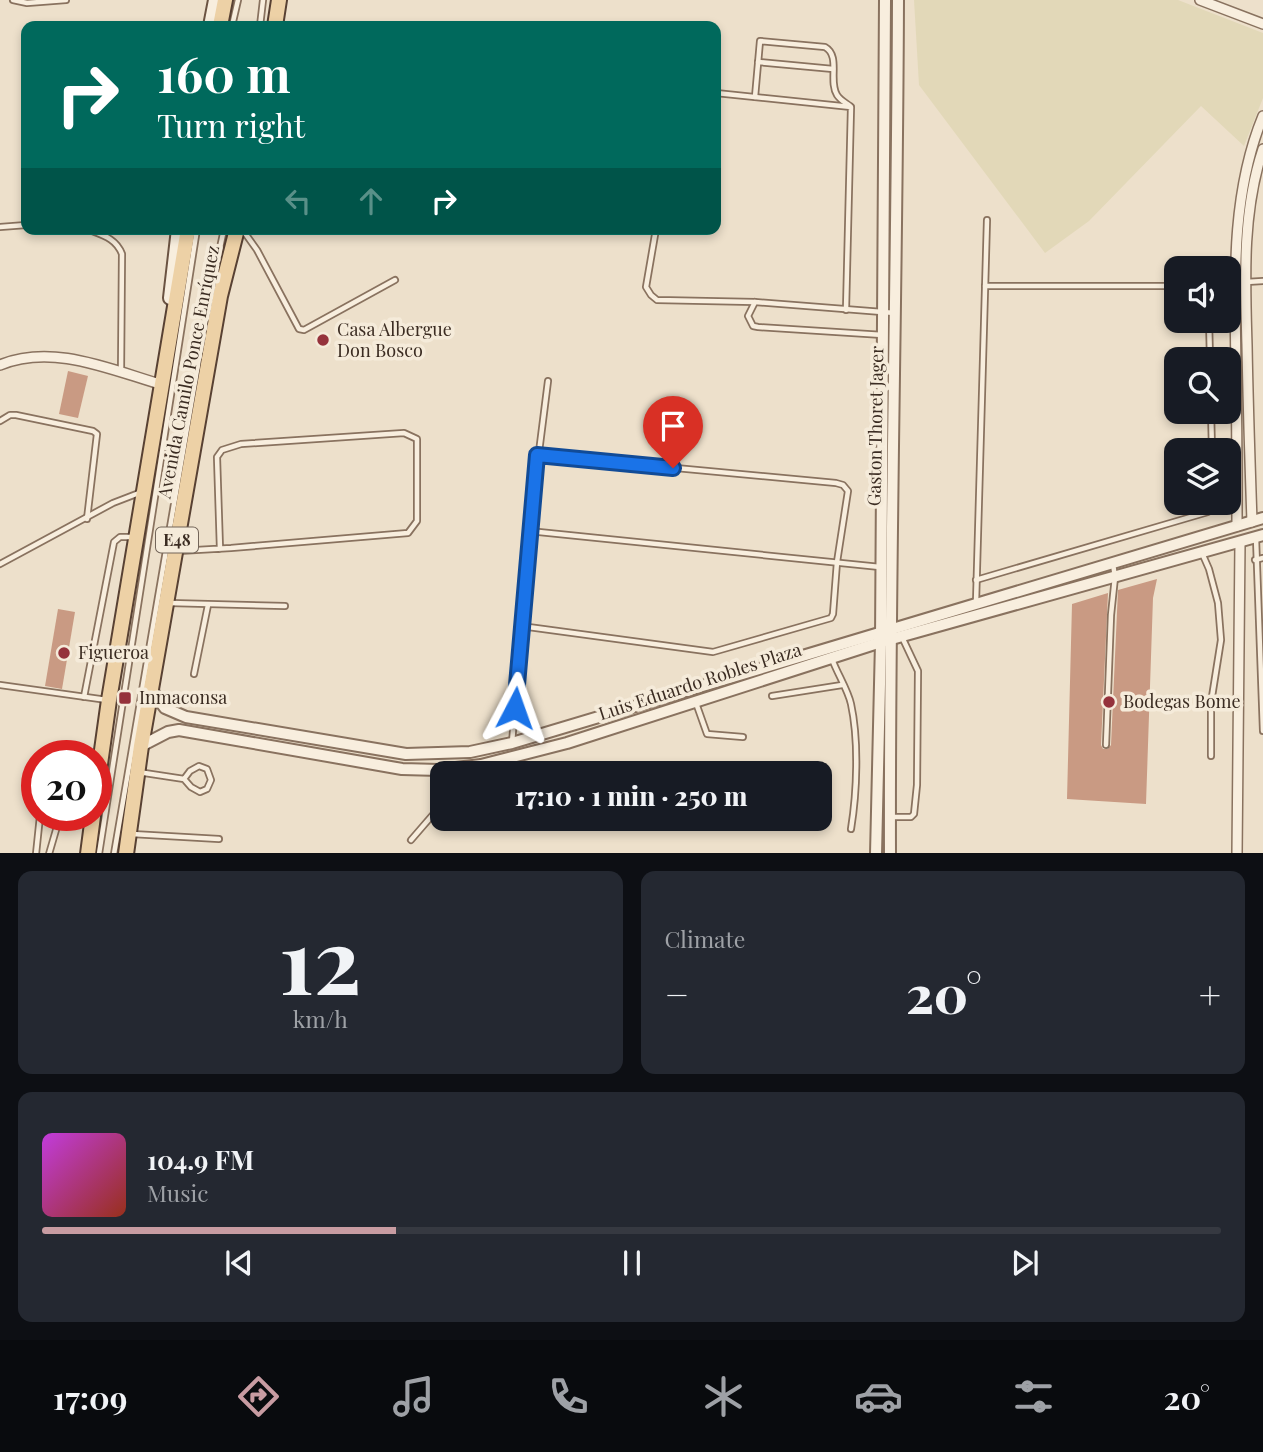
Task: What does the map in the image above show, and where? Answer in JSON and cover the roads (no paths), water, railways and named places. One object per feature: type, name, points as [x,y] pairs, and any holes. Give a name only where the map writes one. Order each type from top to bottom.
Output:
[{"type":"main road","points":[[210,21],[215,0]]},
{"type":"main road","points":[[221,21],[225,0]]},
{"type":"main road","points":[[276,21],[279,0]]},
{"type":"main road","name":"Avenida Camilo Ponce Enríquez","points":[[163,385],[160,366],[177,235]]},
{"type":"main road","name":"Avenida Camilo Ponce Enríquez","points":[[103,740],[187,235]]},
{"type":"main road","name":"Avenida Camilo Ponce Enríquez","points":[[126,853],[141,746],[220,296],[238,235]]},
{"type":"main road","points":[[88,853],[91,831]]},
{"type":"street","name":"Gaston Thoret Jager","points":[[885,0],[883,313],[889,335],[890,853]]},
{"type":"street","name":"Gaston Thoret Jager","points":[[876,853],[889,636],[881,567],[889,335],[896,313],[898,0]]},
{"type":"street","points":[[1200,0],[1263,24]]},
{"type":"street","points":[[1237,256],[1239,213],[1245,173],[1253,140],[1263,116]]},
{"type":"street","points":[[1241,256],[1253,185],[1263,149]]},
{"type":"street","points":[[1236,333],[1237,526]]},
{"type":"street","points":[[1240,333],[1257,520]]},
{"type":"street","points":[[0,365],[14,359],[33,356],[55,357],[81,361],[163,385]]},
{"type":"street","name":"Luis Eduardo Robles Plaza","points":[[497,761],[568,743],[832,658],[976,604],[1257,520]]},
{"type":"street","name":"Luis Eduardo Robles Plaza","points":[[151,689],[165,708],[186,717],[406,754],[470,752],[512,743],[889,636],[1259,536]]},
{"type":"street","points":[[1237,853],[1240,542]]},
{"type":"street","name":"Luis Eduardo Robles Plaza","points":[[141,746],[168,732],[179,730],[430,773]]},
{"type":"lane","points":[[13,0],[27,3],[66,0]]},
{"type":"lane","points":[[233,21],[238,0]]},
{"type":"lane","points":[[261,21],[263,0]]},
{"type":"lane","points":[[755,97],[760,41],[825,47],[833,56],[834,88],[838,97],[851,107]]},
{"type":"lane","points":[[758,62],[833,69]]},
{"type":"lane","points":[[721,94],[851,107]]},
{"type":"lane","points":[[846,310],[851,107]]},
{"type":"lane","points":[[976,604],[987,220]]},
{"type":"lane","points":[[0,227],[21,225]]},
{"type":"lane","points":[[102,235],[119,245],[122,254],[121,373]]},
{"type":"lane","name":"Avenida Camilo Ponce Enríquez","points":[[99,853],[197,235]]},
{"type":"lane","name":"Avenida Camilo Ponce Enríquez","points":[[114,853],[223,235]]},
{"type":"lane","points":[[245,235],[257,250],[299,329],[304,330],[395,280]]},
{"type":"lane","points":[[655,235],[646,287],[657,300],[755,302],[896,313]]},
{"type":"lane","points":[[1241,282],[1263,281]]},
{"type":"lane","points":[[985,286],[1164,286]]},
{"type":"lane","points":[[755,302],[748,316],[752,326],[889,335]]},
{"type":"lane","points":[[512,743],[529,531],[548,381]]},
{"type":"lane","points":[[0,421],[10,415],[16,415],[97,434],[87,519]]},
{"type":"lane","points":[[175,551],[220,549],[408,533],[417,521],[417,439],[404,433],[241,444],[222,450],[217,457],[220,549]]},
{"type":"lane","points":[[521,626],[713,652],[831,618],[848,491],[843,485],[537,455]]},
{"type":"lane","points":[[0,564],[113,503],[144,492]]},
{"type":"lane","points":[[976,580],[1198,515]]},
{"type":"lane","points":[[529,531],[881,567]]},
{"type":"lane","points":[[1259,536],[1255,560],[1263,731]]},
{"type":"lane","points":[[84,697],[114,542],[120,537],[136,537]]},
{"type":"lane","points":[[1201,552],[1209,569],[1217,603],[1221,640],[1211,703],[1211,756]]},
{"type":"lane","points":[[1255,560],[1263,558]]},
{"type":"lane","points":[[1106,745],[1115,577],[1112,564]]},
{"type":"lane","points":[[166,603],[285,606]]},
{"type":"lane","points":[[194,674],[208,606]]},
{"type":"lane","points":[[889,636],[918,671],[917,785],[914,814],[911,817],[890,817]]},
{"type":"lane","points":[[832,658],[851,705],[855,744],[851,829]]},
{"type":"lane","points":[[0,685],[109,700]]},
{"type":"lane","points":[[772,696],[842,685]]},
{"type":"lane","points":[[695,702],[707,734],[743,737]]},
{"type":"lane","points":[[137,772],[184,779],[200,792],[207,789],[211,780],[207,769],[199,766],[190,771],[184,779]]},
{"type":"lane","points":[[411,840],[430,818]]},
{"type":"lane","points":[[36,853],[38,831]]},
{"type":"lane","points":[[49,853],[56,831]]},
{"type":"lane","points":[[129,834],[219,839]]},
{"type":"place","name":"Casa Albergue Don Bosco","points":[[323,340]]},
{"type":"place","name":"Figueroa","points":[[64,653]]},
{"type":"place","name":"Inmaconsa","points":[[125,698]]},
{"type":"place","name":"Bodegas Bome","points":[[1109,702]]}]
